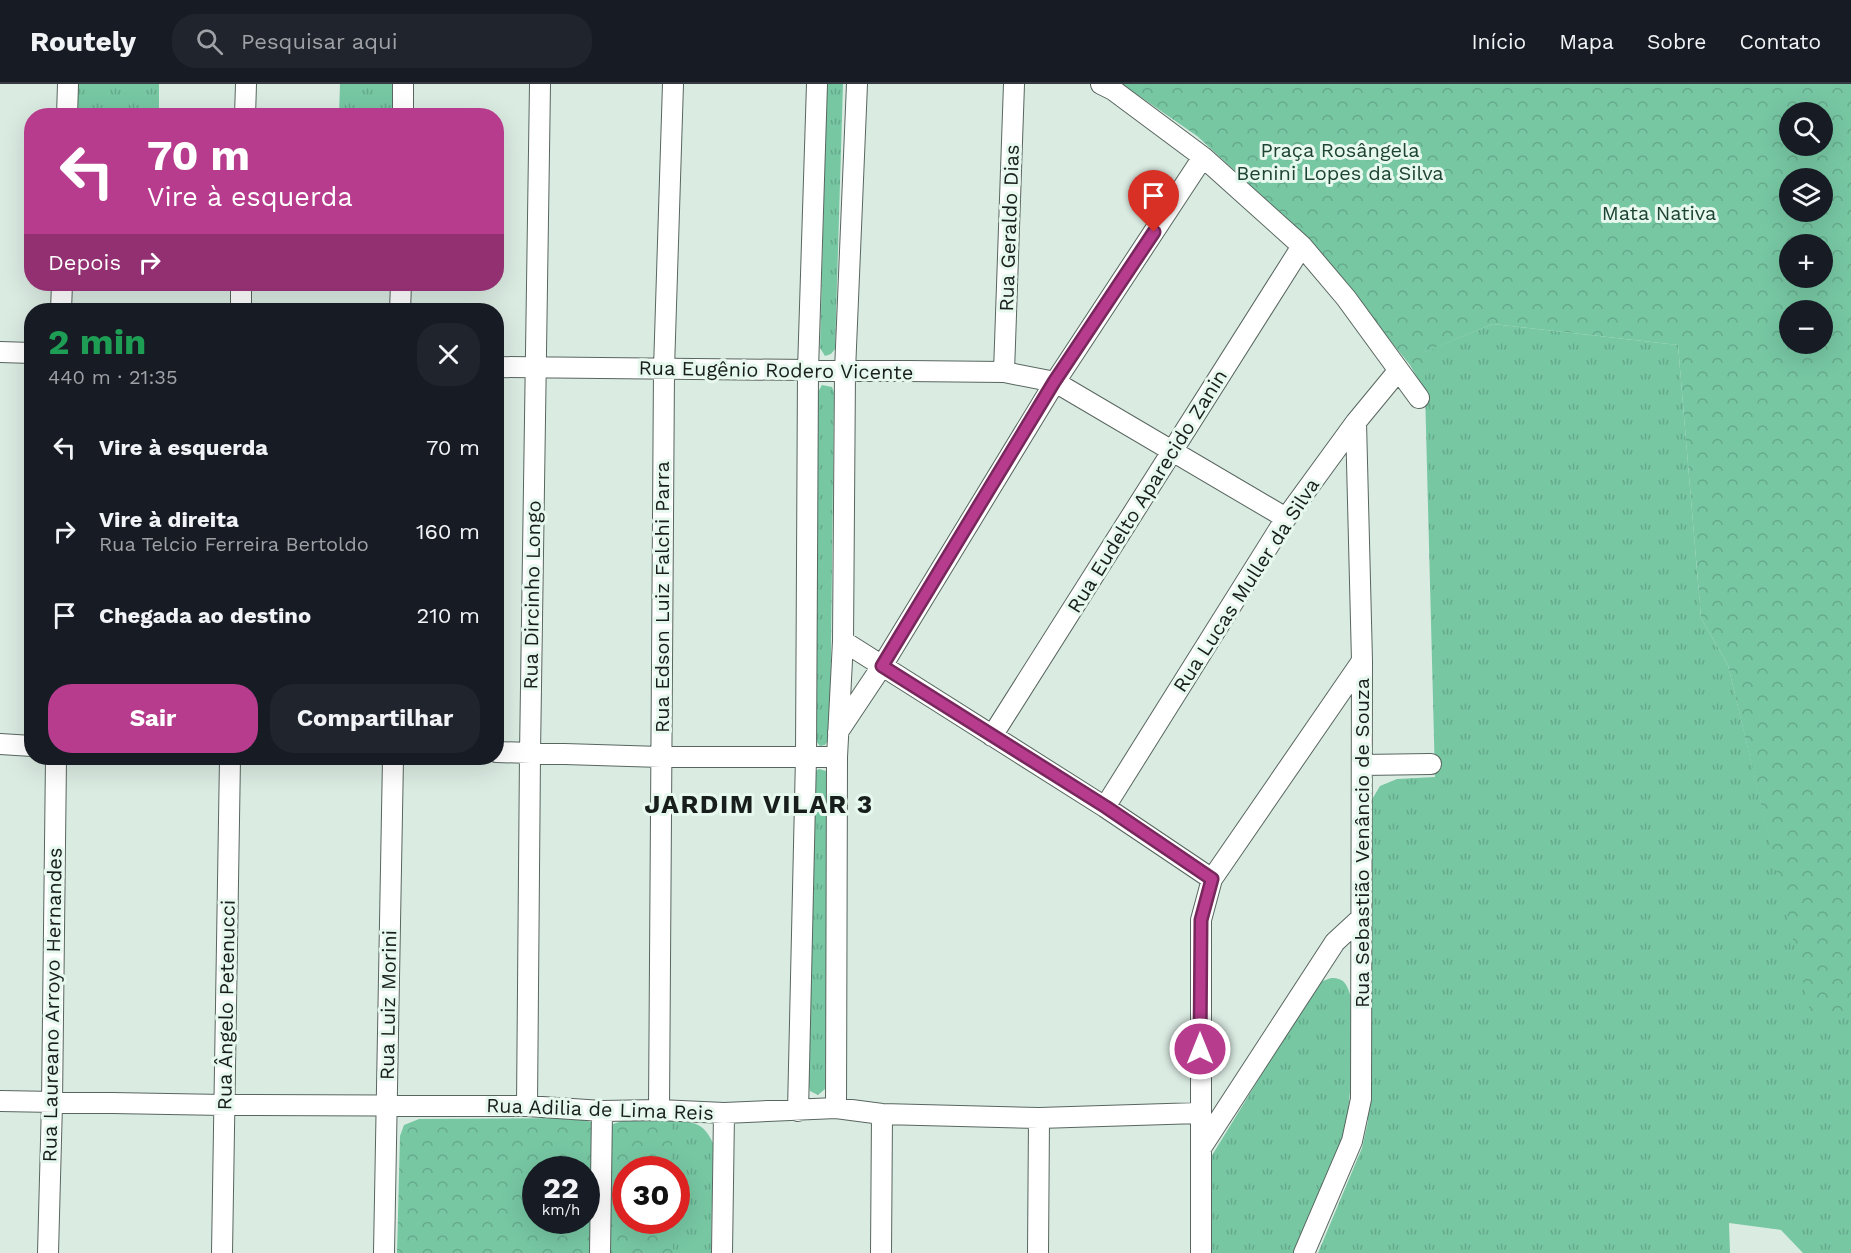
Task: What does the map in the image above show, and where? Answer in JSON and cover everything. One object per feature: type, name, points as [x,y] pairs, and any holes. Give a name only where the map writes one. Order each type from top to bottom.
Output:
[{"type":"street","points":[[67,108],[68,84]]},
{"type":"street","points":[[245,108],[246,84]]},
{"type":"street","points":[[403,84],[403,108]]},
{"type":"street","name":"Rua Dircinho Longo","points":[[527,1106],[540,84]]},
{"type":"street","name":"Rua Edson Luiz Falchi Parra","points":[[659,1110],[664,369],[673,84]]},
{"type":"street","points":[[798,1111],[806,757],[808,370],[817,84]]},
{"type":"street","points":[[836,1108],[837,757],[843,641],[845,371],[856,84]]},
{"type":"street","name":"Rua Geraldo Dias","points":[[1004,372],[1014,84]]},
{"type":"street","points":[[1101,84],[1113,90],[1203,157],[1302,246],[1346,298],[1419,398]]},
{"type":"street","points":[[838,732],[882,666],[1054,382],[1203,157]]},
{"type":"street","name":"Rua Eudelto Aparecido Zanin","points":[[992,736],[1302,246]]},
{"type":"street","points":[[0,352],[24,353]]},
{"type":"street","name":"Rua Eugênio Rodero Vicente","points":[[504,367],[1004,372],[1054,382],[1286,518]]},
{"type":"street","name":"Rua Lucas Muller da Silva","points":[[1106,807],[1286,518],[1356,422],[1398,371]]},
{"type":"street","name":"Rua Sebastião Venâncio de Souza","points":[[1304,1253],[1352,1141],[1361,1099],[1362,661],[1356,422]]},
{"type":"street","points":[[843,641],[1106,807],[1212,879]]},
{"type":"street","points":[[1201,1253],[1199,1113],[1201,920],[1212,879],[1362,661]]},
{"type":"street","points":[[0,744],[24,746]]},
{"type":"street","points":[[504,753],[661,757],[837,757]]},
{"type":"street","points":[[1362,765],[1431,764]]},
{"type":"street","name":"Rua Laureano Arroyo Hernandes","points":[[48,1253],[56,765]]},
{"type":"street","name":"Rua Ângelo Petenucci","points":[[222,1253],[230,765]]},
{"type":"street","name":"Rua Luiz Morini","points":[[384,1253],[393,765]]},
{"type":"street","points":[[1201,1148],[1335,942],[1361,918]]},
{"type":"street","name":"Rua Adilia de Lima Reis","points":[[0,1101],[224,1105],[527,1106],[602,1111],[659,1110],[724,1113],[836,1108],[882,1114],[1039,1118],[1199,1113]]},
{"type":"street","points":[[600,1253],[602,1111]]},
{"type":"street","points":[[722,1253],[724,1113]]},
{"type":"street","points":[[881,1253],[882,1114]]},
{"type":"street","points":[[1038,1253],[1039,1118]]},
{"type":"green space","points":[[77,84],[159,84],[159,108],[76,108]]},
{"type":"green space","points":[[340,84],[393,84],[393,108],[339,108]]},
{"type":"green space","points":[[827,84],[843,84],[835,349],[831,354],[825,356],[820,348]]},
{"type":"green space","name":"Mata Nativa","points":[[1122,84],[1851,84],[1851,1011],[1810,1011],[1728,665],[1701,618],[1678,345],[1493,324],[1425,352],[1425,391],[1410,365],[1299,230],[1197,136]]},
{"type":"green space","points":[[1493,324],[1678,345],[1701,618],[1728,665],[1811,1011],[1851,1011],[1851,1253],[1803,1253],[1781,1230],[1729,1223],[1730,1253],[1318,1253],[1362,1148],[1368,1121],[1371,801],[1380,786],[1397,779],[1435,777],[1424,352]]},
{"type":"green space","points":[[822,385],[832,387],[834,392],[830,738],[825,745],[820,746],[813,737],[818,392]]},
{"type":"green space","points":[[819,769],[826,771],[829,782],[825,1089],[818,1095],[810,1091],[809,1086],[812,780]]},
{"type":"green space","points":[[1331,978],[1345,983],[1351,997],[1351,1083],[1344,1134],[1323,1194],[1296,1253],[1208,1253],[1211,1157],[1309,997],[1320,982]]},
{"type":"green space","points":[[576,1118],[591,1122],[594,1135],[594,1156],[522,1156],[522,1234],[592,1234],[592,1253],[397,1253],[400,1136],[404,1125],[419,1119]]},
{"type":"green space","points":[[622,1121],[672,1121],[672,1156],[612,1156],[612,1234],[673,1234],[673,1253],[606,1253],[607,1136],[613,1124]]},
{"type":"green space","points":[[672,1121],[697,1124],[713,1143],[711,1253],[673,1253],[673,1234],[690,1234],[690,1156],[672,1156]]},
{"type":"district","name":"JARDIM VILAR 3","points":[[759,804]]},
{"type":"route","points":[[1154,232],[1054,382],[882,666],[1106,807],[1212,879],[1201,920],[1200,1049]]},
{"type":"park label","name":"Praça Rosângela Benini Lopes da Silva","points":[[1340,162]]}]
